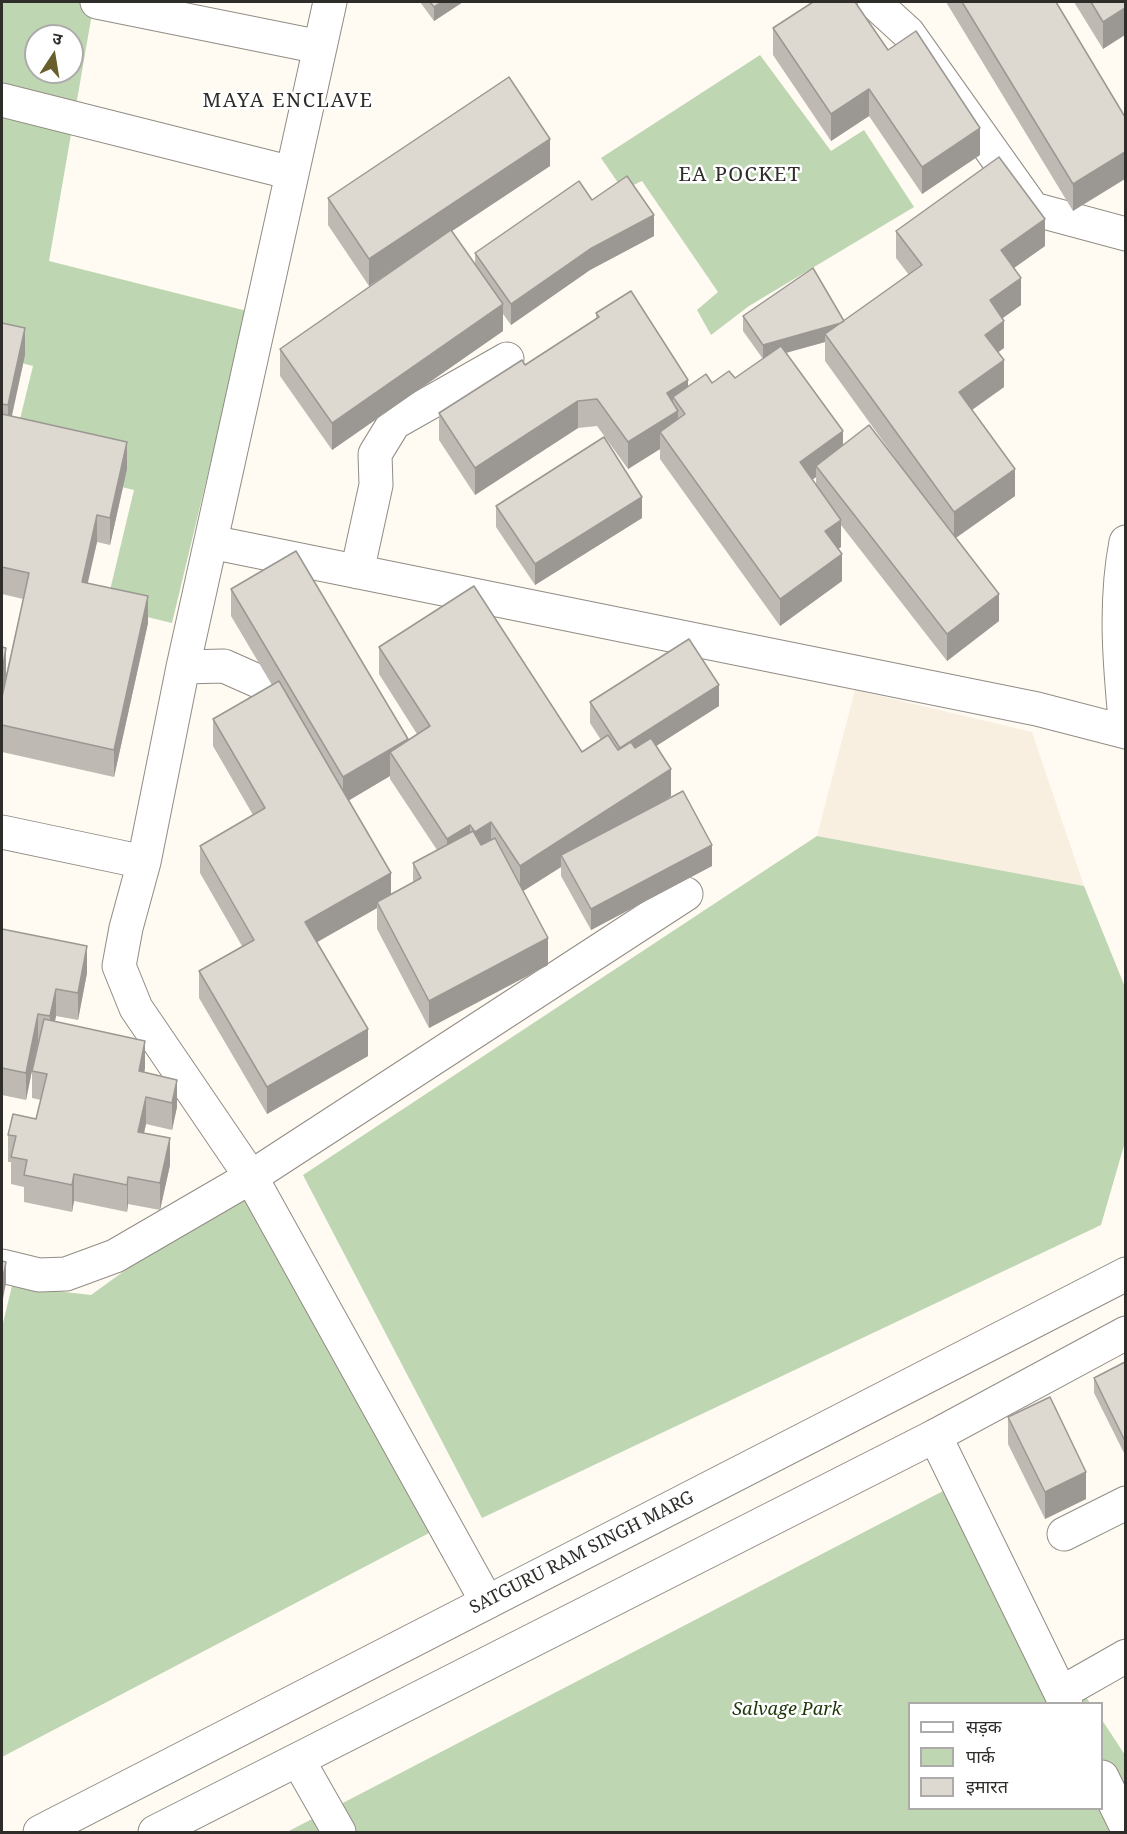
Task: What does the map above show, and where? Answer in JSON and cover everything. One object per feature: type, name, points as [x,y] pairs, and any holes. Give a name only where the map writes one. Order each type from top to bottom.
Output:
[{"type":"street","points":[[97,2],[141,6],[320,48]]},
{"type":"street","points":[[330,2],[183,667],[144,862],[126,928],[119,966],[136,1008],[251,1177],[488,1602]]},
{"type":"street","points":[[874,2],[908,33],[1033,209],[1125,234]]},
{"type":"street","points":[[2,100],[292,173]]},
{"type":"street","points":[[357,572],[376,485],[375,454],[394,423],[507,359]]},
{"type":"street","points":[[211,542],[1037,709],[1125,731],[1118,650],[1125,542]]},
{"type":"street","points":[[183,667],[224,666],[269,686],[306,746]]},
{"type":"street","points":[[2,832],[144,862]]},
{"type":"street","points":[[2,1266],[39,1275],[66,1274],[88,1268],[115,1256],[251,1177],[686,894]]},
{"type":"street","name":"SATGURU RAM SINGH MARG","points":[[39,1833],[1125,1274]]},
{"type":"street","points":[[155,1833],[935,1436],[1125,1333]]},
{"type":"street","points":[[935,1436],[1063,1698],[1125,1656]]},
{"type":"street","points":[[1064,1534],[1125,1503]]},
{"type":"street","points":[[298,1760],[339,1833]]},
{"type":"street","points":[[1103,1781],[1125,1826]]},
{"type":"shaded area","points":[[855,690],[1032,732],[1084,886],[817,836]]},
{"type":"green space","points":[[2,2],[94,2],[84,60],[84,24],[24,24],[24,84],[80,84],[49,261],[247,311],[172,623],[106,607],[134,490],[10,460],[33,366],[2,358]]},
{"type":"green space","points":[[760,55],[831,151],[864,130],[914,207],[749,306],[711,335],[697,310],[718,292],[642,181],[623,190],[601,158]]},
{"type":"green space","points":[[817,836],[1084,886],[1125,987],[1125,1142],[1101,1225],[482,1518],[303,1175]]},
{"type":"green space","points":[[243,1185],[431,1532],[2,1757],[2,1327],[12,1286],[91,1295]]},
{"type":"green space","name":"Salvage Park","points":[[945,1490],[1089,1702],[908,1702],[908,1810],[1103,1810],[1103,1722],[1125,1755],[1125,1832],[287,1832]]},
{"type":"building","points":[[430,2],[442,2],[434,7]]},
{"type":"building","points":[[813,2],[855,2],[888,50],[916,31],[980,128],[922,167],[869,89],[831,114],[773,28]]},
{"type":"building","points":[[962,2],[1056,2],[1125,117],[1125,152],[1073,184]]},
{"type":"building","points":[[1091,2],[1125,2],[1125,8],[1103,22]]},
{"type":"building","points":[[509,77],[550,139],[369,259],[328,198]]},
{"type":"building","points":[[999,157],[1045,219],[1001,250],[1021,278],[990,300],[1004,321],[985,335],[1004,360],[959,392],[1015,469],[954,512],[825,334],[922,265],[896,231]]},
{"type":"building","points":[[627,176],[654,215],[590,249],[511,304],[475,253],[579,181],[592,200]]},
{"type":"building","points":[[451,230],[503,304],[332,423],[280,349]]},
{"type":"building","points":[[813,268],[844,321],[763,345],[743,316]]},
{"type":"building","points":[[631,291],[688,380],[667,393],[678,411],[628,442],[597,399],[578,401],[475,468],[439,413],[522,360],[525,365],[599,317],[596,313]]},
{"type":"building","points":[[2,323],[25,328],[8,405],[2,404]]},
{"type":"building","points":[[781,346],[843,431],[800,462],[841,520],[825,531],[842,554],[780,599],[660,432],[685,414],[673,397],[706,374],[712,383],[729,371],[735,378]]},
{"type":"building","points":[[2,414],[127,442],[110,518],[97,515],[82,582],[148,596],[114,750],[2,725],[2,697],[29,573],[2,567]]},
{"type":"building","points":[[869,425],[999,594],[947,634],[816,466]]},
{"type":"building","points":[[604,437],[642,497],[535,564],[496,506]]},
{"type":"building","points":[[296,551],[408,739],[343,777],[231,589]]},
{"type":"building","points":[[474,586],[582,752],[608,735],[618,750],[631,742],[635,748],[651,738],[671,769],[520,866],[491,822],[475,832],[470,825],[447,839],[390,752],[430,726],[379,647]]},
{"type":"building","points":[[689,639],[719,685],[620,748],[590,702]]},
{"type":"building","points":[[2,647],[6,648],[2,671]]},
{"type":"building","points":[[279,681],[391,873],[305,922],[368,1029],[267,1087],[199,971],[254,940],[200,846],[265,808],[213,719]]},
{"type":"building","points":[[683,791],[712,845],[591,909],[561,855]]},
{"type":"building","points":[[473,831],[481,845],[495,838],[548,938],[429,1001],[377,902],[421,878],[413,863]]},
{"type":"building","points":[[2,929],[87,946],[78,993],[56,989],[50,1016],[38,1014],[26,1073],[2,1068]]},
{"type":"building","points":[[44,1019],[145,1041],[139,1071],[177,1080],[172,1103],[146,1097],[138,1132],[170,1138],[160,1183],[128,1177],[127,1185],[74,1174],[72,1185],[24,1175],[27,1160],[11,1157],[16,1136],[8,1135],[13,1114],[36,1119],[47,1074],[32,1071]]},
{"type":"building","points":[[2,1261],[6,1262],[2,1283]]},
{"type":"building","points":[[1125,1362],[1125,1441],[1094,1378]]},
{"type":"building","points":[[1050,1397],[1086,1472],[1045,1492],[1008,1417]]},
{"type":"district","name":"MAYA ENCLAVE","points":[[288,101]]},
{"type":"district","name":"EA POCKET","points":[[740,175]]}]
